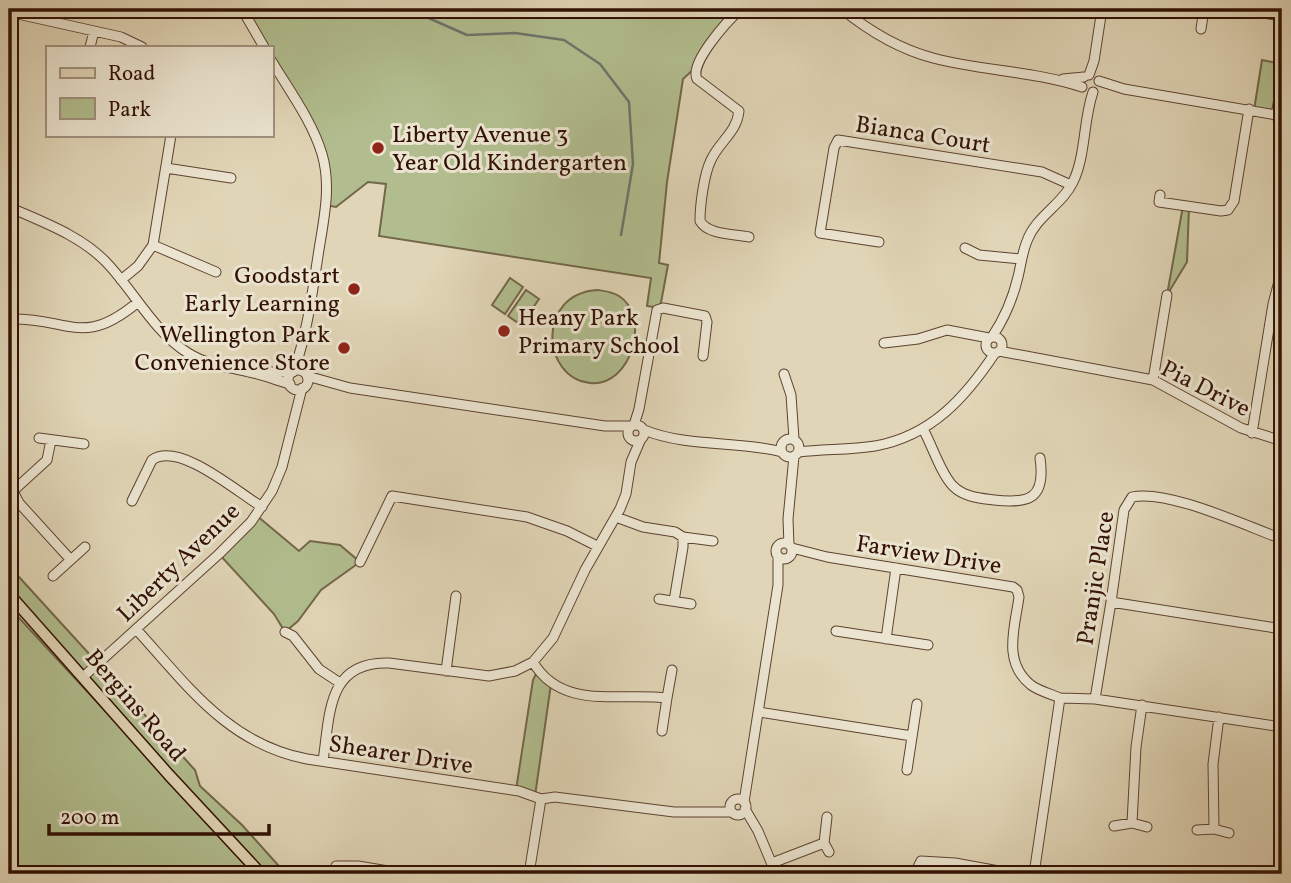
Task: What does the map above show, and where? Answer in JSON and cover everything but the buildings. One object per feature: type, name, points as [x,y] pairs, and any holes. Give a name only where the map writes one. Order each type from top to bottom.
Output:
[{"type":"main road","name":"Bergins Road","points":[[9,594],[169,775],[261,874]]},
{"type":"street","points":[[242,9],[263,46]]},
{"type":"street","points":[[741,9],[718,34],[696,67],[694,75],[739,111],[730,136],[713,155],[709,166],[700,221],[702,226],[710,230],[749,237]]},
{"type":"street","points":[[842,9],[879,36],[911,51],[951,62],[1249,108],[1279,116],[1282,82]]},
{"type":"street","points":[[9,207],[79,240],[105,261],[167,337],[189,354],[224,368],[720,446],[874,446],[900,440],[923,429],[955,406],[981,372],[1017,283],[1027,239],[1036,224],[1072,184],[1079,162],[1102,9]]},
{"type":"street","points":[[1201,29],[1204,9]]},
{"type":"street","points":[[1237,9],[1282,16]]},
{"type":"street","points":[[9,12],[121,37],[140,46]]},
{"type":"street","points":[[90,46],[94,31]]},
{"type":"street","name":"Liberty Avenue","points":[[83,677],[235,540],[262,507],[282,467],[300,382],[326,205],[326,173],[317,141],[273,64]]},
{"type":"street","points":[[1159,202],[1228,210],[1234,201],[1249,108]]},
{"type":"street","points":[[121,280],[138,265],[153,245],[171,136]]},
{"type":"street","name":"Bianca Court","points":[[879,242],[820,233],[834,148],[838,140],[1042,172],[1072,184]]},
{"type":"street","points":[[166,168],[231,178]]},
{"type":"street","points":[[153,245],[216,272]]},
{"type":"street","points":[[965,248],[979,255],[1021,259]]},
{"type":"street","points":[[1252,433],[1273,304],[1282,270]]},
{"type":"street","points":[[1153,380],[1167,296]]},
{"type":"street","points":[[9,319],[80,328],[97,327],[114,321],[138,302]]},
{"type":"street","points":[[323,761],[332,706],[340,683],[355,669],[375,662],[475,676],[503,675],[533,662],[553,638],[597,546],[616,517],[626,494],[657,310],[663,308],[705,316],[708,322],[703,355]]},
{"type":"street","name":"Pia Drive","points":[[884,343],[910,341],[947,330],[970,335],[1030,358],[1153,380],[1252,433],[1282,441]]},
{"type":"street","name":"Liberty Avenue","points":[[300,382],[289,376],[304,343]]},
{"type":"street","points":[[248,372],[293,371]]},
{"type":"street","points":[[776,874],[758,831],[737,807],[747,778],[778,585],[786,551],[791,395],[784,374]]},
{"type":"street","points":[[923,429],[952,485],[970,496],[1015,502],[1030,498],[1037,491],[1040,458]]},
{"type":"street","points":[[39,438],[84,444]]},
{"type":"street","points":[[51,440],[47,460],[11,490],[19,503],[70,559]]},
{"type":"street","points":[[132,501],[152,460],[158,456],[172,455],[193,463],[262,507]]},
{"type":"street","points":[[360,562],[392,496],[527,517],[567,531],[597,546]]},
{"type":"street","name":"Pranjic Place","points":[[1095,699],[1124,510],[1132,497],[1142,496],[1188,504],[1282,539]]},
{"type":"street","points":[[616,517],[643,527],[674,532],[682,537],[713,541]]},
{"type":"street","points":[[674,601],[684,541],[682,537]]},
{"type":"street","points":[[53,576],[85,547]]},
{"type":"street","name":"Farview Drive","points":[[786,551],[1015,588],[1019,594],[1012,646],[1015,663],[1031,685],[1060,698]]},
{"type":"street","points":[[886,639],[896,568]]},
{"type":"street","points":[[446,671],[456,596]]},
{"type":"street","points":[[659,599],[691,604]]},
{"type":"street","points":[[1111,602],[1282,629]]},
{"type":"street","name":"Shearer Drive","points":[[136,629],[206,706],[235,730],[276,751],[323,761],[519,791],[541,799],[555,797],[674,812],[737,807]]},
{"type":"street","points":[[836,631],[928,645]]},
{"type":"street","points":[[285,632],[293,636],[319,669],[340,683]]},
{"type":"street","points":[[533,662],[545,679],[565,691],[614,698],[667,698]]},
{"type":"street","points":[[662,731],[672,670]]},
{"type":"street","points":[[1034,874],[1060,698],[1142,705],[1282,727]]},
{"type":"street","points":[[907,770],[917,704]]},
{"type":"street","points":[[1132,823],[1136,747],[1142,705]]},
{"type":"street","points":[[759,712],[912,736]]},
{"type":"street","points":[[1214,829],[1213,764],[1219,717]]},
{"type":"street","points":[[529,874],[541,799]]},
{"type":"street","points":[[772,863],[827,847],[827,817]]},
{"type":"street","points":[[1114,826],[1132,823],[1147,827]]},
{"type":"street","points":[[1197,830],[1214,829],[1229,834]]},
{"type":"street","points":[[920,860],[955,863],[1015,874]]},
{"type":"street","points":[[336,866],[358,866],[406,874]]},
{"type":"green space","points":[[229,9],[741,9],[696,67],[683,79],[667,182],[659,263],[668,265],[660,308],[647,306],[651,278],[379,236],[386,184],[368,182],[336,207],[325,205],[322,154],[273,64],[273,46],[263,46],[243,12]]},
{"type":"green space","points":[[1262,60],[1282,64],[1276,116],[1254,110]]},
{"type":"green space","points":[[1183,206],[1189,206],[1187,262],[1167,295]]},
{"type":"green space","points":[[510,278],[523,287],[505,314],[492,305]]},
{"type":"green space","points":[[526,290],[539,299],[521,325],[508,316]]},
{"type":"green space","points":[[598,290],[619,296],[629,306],[635,333],[626,363],[617,374],[605,381],[590,383],[574,378],[562,367],[552,336],[555,319],[564,305],[578,295]]},
{"type":"green space","points":[[256,515],[299,551],[310,541],[340,545],[360,562],[321,590],[298,621],[285,632],[274,614],[219,554]]},
{"type":"green space","points":[[9,566],[195,770],[200,786],[242,825],[286,874],[260,874],[9,594]]},
{"type":"green space","points":[[9,607],[256,874],[9,874]]},
{"type":"green space","points":[[538,670],[551,684],[535,796],[516,790],[533,680]]},
{"type":"waterway","points":[[408,9],[467,35],[515,33],[564,40],[600,64],[629,102],[633,164],[621,235]]},
{"type":"place","name":"Liberty Avenue 3 Year Old Kindergarten","points":[[378,148]]},
{"type":"place","name":"Goodstart Early Learning","points":[[354,289]]},
{"type":"place","name":"Heany Park Primary School","points":[[504,331]]},
{"type":"place","name":"Wellington Park Convenience Store","points":[[344,348]]}]
